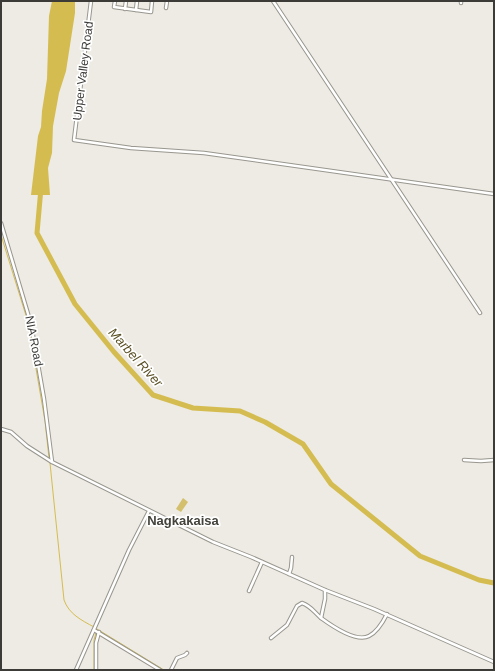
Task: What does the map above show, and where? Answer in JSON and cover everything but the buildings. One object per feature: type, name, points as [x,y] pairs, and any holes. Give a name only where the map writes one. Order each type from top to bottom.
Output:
[{"type":"street","name":"Upper Valley Road","points":[[91,1],[74,140],[131,148],[204,153],[393,180]]},
{"type":"street","points":[[115,1],[114,8],[151,12],[152,1]]},
{"type":"street","points":[[125,9],[126,1]]},
{"type":"street","points":[[136,10],[138,1]]},
{"type":"street","points":[[166,8],[167,1]]},
{"type":"street","points":[[273,1],[480,313]]},
{"type":"street","points":[[393,180],[494,194]]},
{"type":"street","name":"NIA Road","points":[[1,223],[31,324],[45,406],[52,462]]},
{"type":"street","points":[[1,429],[11,432],[27,446],[52,462],[213,542],[325,590],[387,614],[494,662]]},
{"type":"street","points":[[464,460],[494,460]]},
{"type":"street","points":[[76,670],[129,550],[149,511]]},
{"type":"street","points":[[289,574],[292,557]]},
{"type":"street","points":[[249,591],[262,562]]},
{"type":"street","points":[[321,618],[325,600],[325,590]]},
{"type":"street","points":[[271,638],[287,625],[297,606],[300,604],[304,604],[313,609],[321,618],[344,632],[360,638],[371,635],[387,614]]},
{"type":"street","points":[[94,630],[160,670]]},
{"type":"street","points":[[96,670],[96,643],[99,632]]},
{"type":"street","points":[[171,670],[177,658],[187,653]]},
{"type":"shaded area","points":[[52,1],[75,1],[75,13],[66,71],[59,93],[53,126],[52,153],[48,168],[50,195],[31,195],[47,79],[49,16]]},
{"type":"shaded area","points":[[183,498],[188,502],[181,512],[176,509]]},
{"type":"waterway","name":"Marbel River","points":[[41,188],[37,233],[75,304],[114,352],[153,395],[193,408],[240,411],[265,422],[303,444],[331,484],[420,556],[479,580],[494,583]]},
{"type":"waterway","points":[[1,235],[28,322],[45,421],[49,458]]},
{"type":"waterway","points":[[50,463],[64,600],[72,613],[94,627]]},
{"type":"waterway","points":[[97,629],[164,670]]},
{"type":"waterway","points":[[94,670],[94,640],[96,633]]},
{"type":"district","name":"Nagkakaisa","points":[[183,520]]}]
